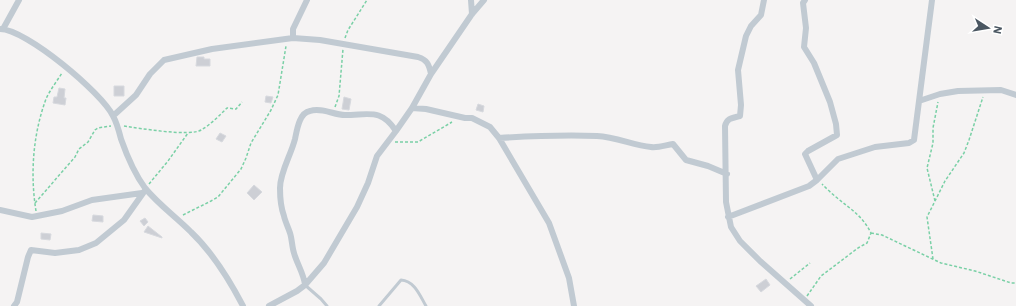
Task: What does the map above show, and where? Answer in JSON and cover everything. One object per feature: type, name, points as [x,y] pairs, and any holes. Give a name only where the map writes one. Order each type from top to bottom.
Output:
[{"type":"street","points":[[19,0],[10,19],[2,29],[20,35],[66,66],[104,104],[113,116],[126,154],[144,191],[191,232],[218,262],[243,306]]},
{"type":"street","points":[[290,39],[293,29],[307,0]]},
{"type":"street","points":[[471,0],[472,14]]},
{"type":"street","points":[[269,306],[305,285],[324,263],[357,208],[368,183],[377,156],[412,108],[431,74],[472,14],[484,0]]},
{"type":"street","points":[[764,0],[762,15],[751,26],[746,36],[738,70],[741,105],[740,116],[729,118],[726,121],[725,126],[727,174],[726,202],[728,217],[731,227],[740,241],[811,306]]},
{"type":"street","points":[[805,0],[806,28],[804,47],[814,63],[830,102],[836,124],[837,135],[805,154],[818,180]]},
{"type":"street","points":[[728,217],[809,186],[818,180],[838,159],[875,147],[909,143],[914,140],[932,0]]},
{"type":"street","points":[[113,116],[136,95],[150,74],[164,60],[212,49],[290,39],[320,40],[418,57],[428,62],[431,74]]},
{"type":"street","points":[[919,101],[940,94],[986,89],[1001,90],[1016,95]]},
{"type":"street","points":[[412,108],[426,109],[465,118],[472,118],[490,127],[499,138],[549,223],[569,278],[574,306]]},
{"type":"street","points":[[305,285],[304,278],[294,254],[290,233],[283,214],[280,188],[283,173],[293,148],[302,117],[308,111],[315,110],[334,112],[344,115],[375,114],[381,116],[392,124],[396,131]]},
{"type":"street","points":[[499,138],[557,135],[585,137],[598,136],[652,147],[673,144],[686,160],[708,166],[727,174]]},
{"type":"street","points":[[0,210],[32,217],[62,211],[92,200],[144,191]]},
{"type":"street","points":[[14,306],[17,302],[31,250],[55,253],[79,250],[96,243],[124,220],[144,191]]},
{"type":"lane","points":[[379,306],[401,280],[412,284],[426,306]]},
{"type":"lane","points":[[305,285],[327,306]]},
{"type":"path","points":[[334,112],[339,96],[343,44],[348,30],[367,0]]},
{"type":"path","points":[[176,219],[218,197],[241,169],[251,143],[272,110],[278,95],[290,39]]},
{"type":"path","points":[[37,216],[35,203],[34,159],[36,130],[47,98],[66,66]]},
{"type":"path","points":[[933,259],[927,217],[945,181],[964,153],[986,89]]},
{"type":"path","points":[[935,201],[927,168],[933,143],[933,128],[940,94]]},
{"type":"path","points":[[35,203],[75,156],[79,149],[88,142],[98,128],[116,124],[157,131],[200,131],[220,116],[227,108],[236,108],[242,102]]},
{"type":"path","points":[[388,142],[418,142],[451,122],[465,118]]},
{"type":"path","points":[[144,191],[168,161],[188,132]]},
{"type":"path","points":[[804,300],[821,276],[867,243],[871,233],[867,225],[858,214],[835,197],[818,180]]},
{"type":"path","points":[[871,233],[882,235],[941,263],[975,271],[1011,283],[1016,283]]},
{"type":"path","points":[[785,283],[810,263]]},
{"type":"building","points":[[197,57],[210,59],[210,66],[196,66]]},
{"type":"building","points":[[114,86],[124,86],[124,96],[114,96]]},
{"type":"building","points":[[59,88],[65,89],[65,105],[53,103],[54,97],[57,97]]},
{"type":"building","points":[[266,96],[273,97],[271,103],[265,102]]},
{"type":"building","points":[[344,97],[351,99],[349,110],[342,109]]},
{"type":"building","points":[[478,104],[484,106],[483,112],[476,110]]},
{"type":"building","points":[[220,133],[226,136],[222,142],[216,139]]},
{"type":"building","points":[[254,185],[262,192],[254,200],[247,193]]},
{"type":"building","points":[[93,215],[103,216],[103,222],[92,221]]},
{"type":"building","points":[[145,218],[148,222],[144,226],[140,221]]},
{"type":"building","points":[[148,226],[162,237],[162,238],[144,232]]},
{"type":"building","points":[[41,233],[51,234],[50,240],[41,239]]},
{"type":"building","points":[[766,279],[770,285],[761,292],[756,286]]}]
